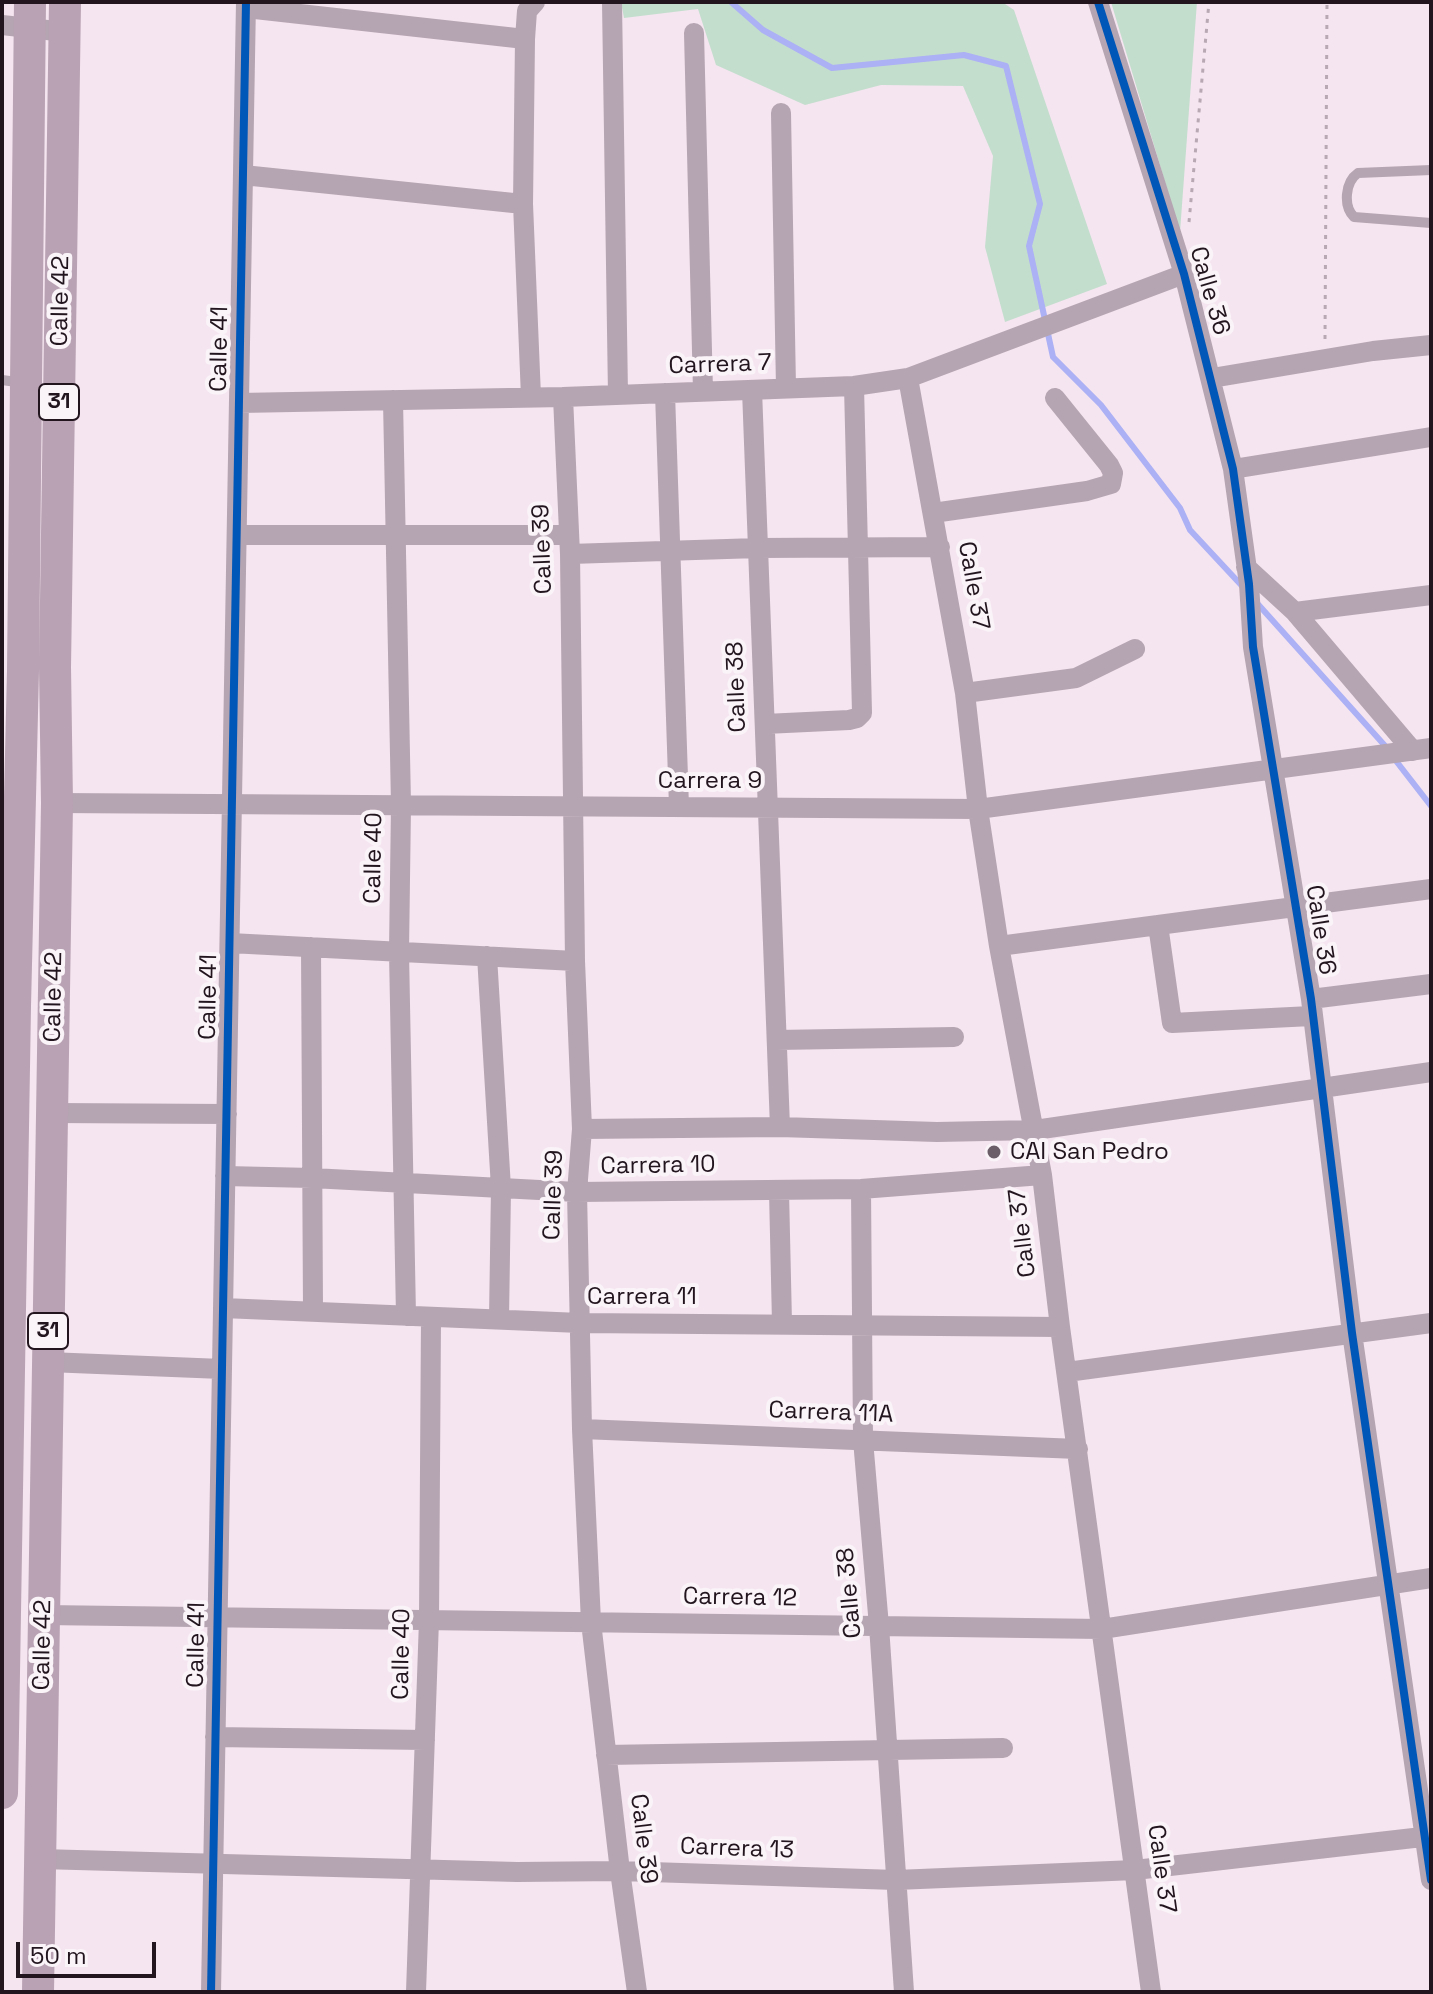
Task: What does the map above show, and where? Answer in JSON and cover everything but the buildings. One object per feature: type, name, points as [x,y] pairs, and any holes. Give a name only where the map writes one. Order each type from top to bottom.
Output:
[{"type":"main road","name":"Calle 42","points":[[38,1992],[57,803],[55,667],[65,17]]},
{"type":"main road","name":"Calle 42","points":[[2,1793],[8,1006],[23,671],[14,382],[21,19]]},
{"type":"street","points":[[531,397],[523,204],[525,39],[527,11],[535,2]]},
{"type":"street","name":"Calle 36","points":[[1098,2],[1184,274],[1233,469],[1253,647],[1311,1008],[1352,1333],[1428,1836],[1431,1880]]},
{"type":"street","points":[[613,4],[618,395]]},
{"type":"street","points":[[246,5],[525,39]]},
{"type":"street","name":"Calle 41","points":[[211,1992],[246,5]]},
{"type":"street","points":[[21,19],[65,17]]},
{"type":"street","points":[[694,33],[703,391]]},
{"type":"street","points":[[781,113],[786,388]]},
{"type":"street","points":[[243,175],[523,204]]},
{"type":"street","name":"Carrera 7","points":[[239,403],[563,397],[854,386],[908,378],[1184,274]]},
{"type":"street","points":[[1212,378],[1325,358],[1431,345]]},
{"type":"street","name":"Calle 37","points":[[908,378],[965,693],[978,809],[999,946],[1042,1175],[1135,1870],[1147,1991]]},
{"type":"street","points":[[765,724],[849,720],[862,713],[854,386]]},
{"type":"street","name":"Calle 38","points":[[752,390],[780,1127]]},
{"type":"street","points":[[665,393],[679,807]]},
{"type":"street","name":"Calle 39","points":[[563,397],[570,544],[575,961],[582,1129],[577,1192],[582,1429],[591,1622],[637,1992]]},
{"type":"street","points":[[933,513],[1087,491],[1111,484],[1113,478],[1109,465],[1055,398]]},
{"type":"street","name":"Calle 40","points":[[393,400],[406,1316]]},
{"type":"street","points":[[1233,469],[1431,437]]},
{"type":"street","points":[[237,535],[396,534],[671,551],[940,547]]},
{"type":"street","points":[[1247,575],[1295,612],[1414,750]]},
{"type":"street","points":[[1295,612],[1431,595]]},
{"type":"street","points":[[965,693],[1076,678],[1135,649]]},
{"type":"street","name":"Carrera 9","points":[[57,803],[978,809],[1414,750]]},
{"type":"street","points":[[999,946],[1431,889]]},
{"type":"street","points":[[1158,925],[1172,1023],[1311,1008],[1431,984]]},
{"type":"street","points":[[230,943],[575,961]]},
{"type":"street","points":[[311,947],[313,1310]]},
{"type":"street","points":[[487,956],[501,1188],[499,1319]]},
{"type":"street","points":[[777,1040],[954,1037]]},
{"type":"street","points":[[582,1129],[780,1127],[937,1132],[1035,1130],[1431,1072]]},
{"type":"street","points":[[52,1113],[227,1114]]},
{"type":"street","name":"Carrera 10","points":[[225,1176],[577,1192],[861,1189],[1042,1175]]},
{"type":"street","name":"Calle 38","points":[[861,1189],[863,1440],[904,1992]]},
{"type":"street","points":[[779,1191],[782,1323]]},
{"type":"street","name":"Carrera 11","points":[[223,1308],[580,1323],[1060,1327]]},
{"type":"street","name":"Calle 40","points":[[416,1992],[429,1620],[431,1318]]},
{"type":"street","points":[[1067,1372],[1431,1323]]},
{"type":"street","points":[[48,1362],[222,1369]]},
{"type":"street","name":"Carrera 11A","points":[[582,1429],[1078,1449]]},
{"type":"street","name":"Carrera 12","points":[[44,1615],[1102,1629],[1431,1578]]},
{"type":"street","points":[[215,1737],[425,1740]]},
{"type":"street","points":[[606,1755],[1003,1748]]},
{"type":"street","name":"Carrera 13","points":[[40,1859],[896,1880],[1135,1870],[1428,1836]]},
{"type":"lane","points":[[1431,170],[1358,173],[1350,181],[1347,202],[1349,212],[1354,217],[1431,223]]},
{"type":"path","points":[[1188,228],[1209,2]]},
{"type":"path","points":[[1325,358],[1327,2]]},
{"type":"green space","points":[[621,2],[1002,2],[1014,10],[1107,284],[1005,322],[985,247],[993,156],[963,86],[881,85],[805,105],[716,65],[698,9],[624,18]]},
{"type":"green space","points":[[1111,2],[1197,2],[1180,232]]},
{"type":"waterway","points":[[731,2],[763,30],[832,68],[964,55],[1006,66],[1040,204],[1029,246],[1053,357],[1101,405],[1180,508],[1190,530],[1243,587]]},
{"type":"waterway","points":[[1256,602],[1387,748]]},
{"type":"waterway","points":[[1393,757],[1431,806]]},
{"type":"cycle path","points":[[211,1992],[246,2]]},
{"type":"cycle path","points":[[1098,2],[1184,274],[1233,469],[1249,584],[1253,647],[1311,999],[1352,1333],[1431,1880]]},
{"type":"place","name":"CAI San Pedro","points":[[994,1152]]}]
